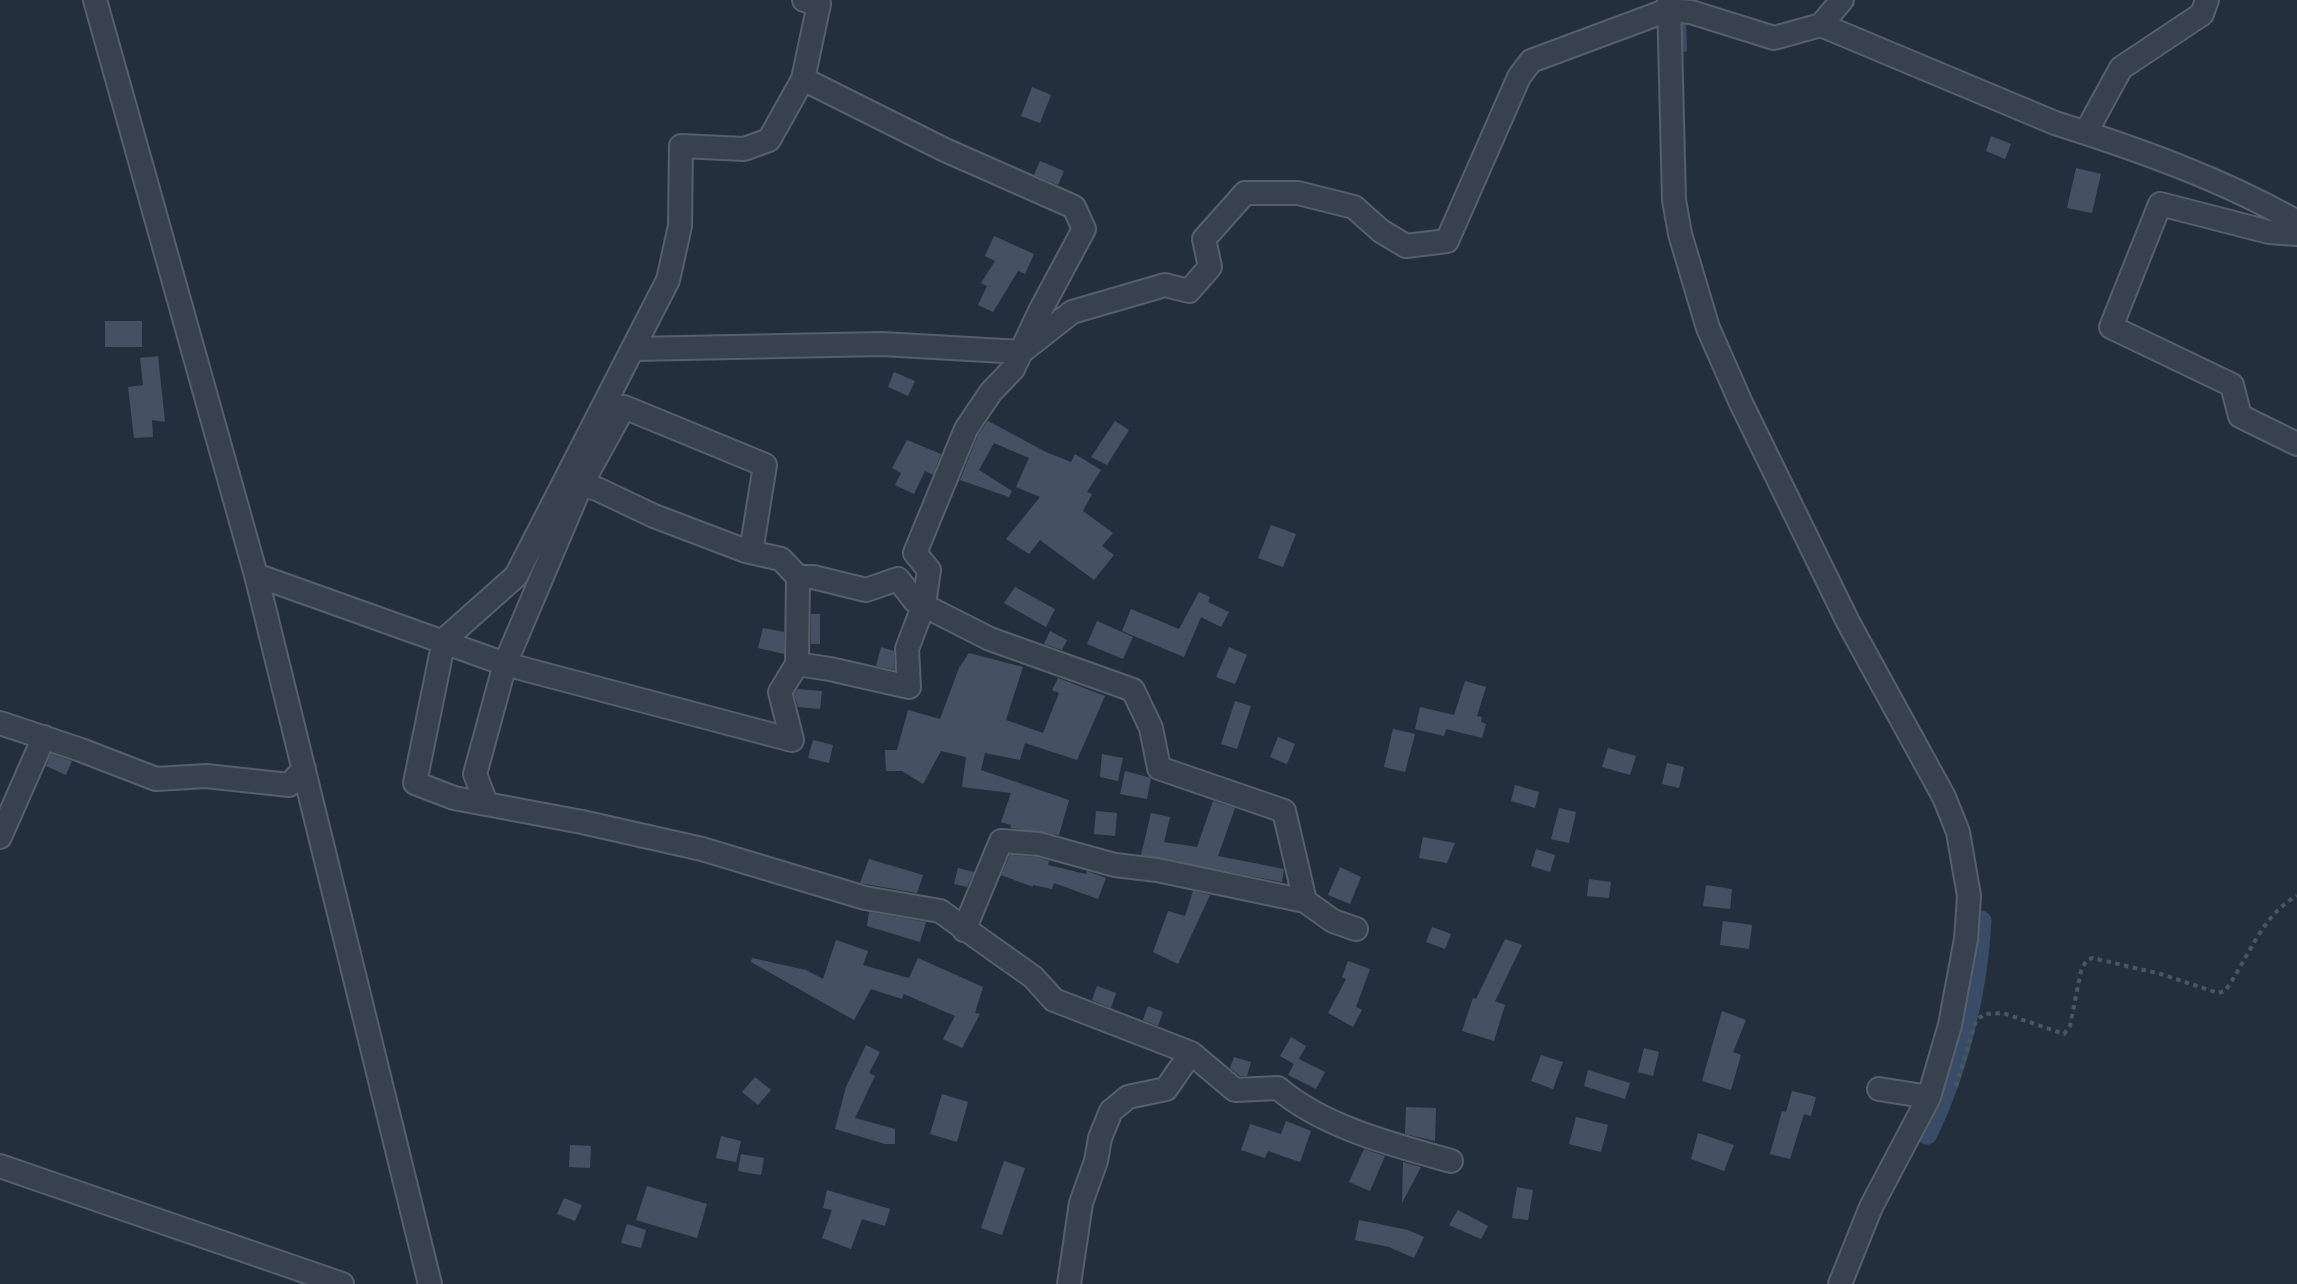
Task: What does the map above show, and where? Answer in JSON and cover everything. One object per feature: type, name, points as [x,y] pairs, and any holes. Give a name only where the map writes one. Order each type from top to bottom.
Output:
[{"type":"street","points":[[95,0],[256,575],[430,1284]]},
{"type":"street","points":[[804,0],[819,4],[803,80],[769,140],[744,149],[681,146],[680,226],[668,280],[516,576],[444,640],[415,783],[454,798],[702,849],[866,898],[940,911],[1033,977],[1054,1000],[1191,1053],[1234,1090],[1278,1088],[1295,1103],[1383,1142],[1451,1161]]},
{"type":"street","points":[[634,349],[882,344],[1021,352],[1072,312],[1165,285],[1189,291],[1210,267],[1204,238],[1245,193],[1298,193],[1354,207],[1381,231],[1406,246],[1447,241],[1519,77],[1531,61],[1676,8],[1774,38],[1821,25],[1842,0]]},
{"type":"street","points":[[2086,132],[2121,69],[2202,14],[2207,0]]},
{"type":"street","points":[[1676,8],[1674,200],[1680,234],[1708,328],[1741,403],[1848,622],[1944,797],[1958,832],[1969,896],[1966,939],[1950,1025],[1929,1097],[1871,1207],[1840,1284]]},
{"type":"street","points":[[1821,25],[2055,123],[2086,132],[2252,196],[2297,222]]},
{"type":"street","points":[[797,664],[909,687],[907,649],[924,604],[929,570],[915,553],[966,429],[991,392],[1013,369],[1084,229],[1074,207],[945,150],[803,80]]},
{"type":"street","points":[[2297,234],[2269,232],[2160,204],[2110,327],[2232,385],[2240,416],[2297,444]]},
{"type":"street","points":[[486,804],[475,774],[505,664],[581,485],[624,406],[765,465],[751,552]]},
{"type":"street","points":[[256,575],[444,640],[505,664],[792,740],[780,692],[797,664],[798,577],[781,559],[751,552],[654,516],[597,489],[581,485]]},
{"type":"street","points":[[798,577],[813,577],[866,590],[898,579],[915,601],[990,639],[1132,690],[1151,728],[1159,768],[1284,811],[1305,901]]},
{"type":"street","points":[[0,723],[156,779],[206,776],[289,785],[304,769]]},
{"type":"street","points":[[0,837],[44,737]]},
{"type":"street","points":[[964,930],[1001,841],[1039,844],[1115,865],[1157,870],[1305,901],[1333,921],[1356,929]]},
{"type":"street","points":[[1069,1284],[1081,1203],[1096,1161],[1100,1138],[1111,1112],[1128,1097],[1166,1089],[1191,1053]]},
{"type":"street","points":[[1879,1089],[1929,1097]]},
{"type":"street","points":[[0,1166],[342,1284]]},
{"type":"path","points":[[1954,1091],[1977,1021],[1984,1014],[2003,1013],[2064,1034],[2070,1026],[2082,965],[2092,958],[2161,974],[2218,993],[2225,991],[2266,924],[2279,909],[2297,896]]},
{"type":"building","points":[[1032,87],[1051,95],[1040,123],[1021,116]]},
{"type":"building","points":[[1991,136],[2011,144],[2005,159],[1986,151]]},
{"type":"building","points":[[1040,161],[1064,171],[1058,185],[1034,175]]},
{"type":"building","points":[[2076,168],[2101,174],[2092,213],[2067,208]]},
{"type":"building","points":[[994,236],[1034,254],[1025,274],[1018,271],[993,312],[978,305],[987,286],[981,283],[995,261],[985,256]]},
{"type":"building","points":[[105,321],[142,321],[142,347],[105,347]]},
{"type":"building","points":[[158,356],[165,422],[152,420],[153,437],[134,438],[128,387],[143,385],[140,358]]},
{"type":"building","points":[[894,372],[915,381],[908,396],[888,387]]},
{"type":"building","points":[[988,421],[1046,452],[1071,462],[1075,454],[1101,470],[1087,492],[1092,494],[1083,511],[1113,533],[1102,546],[1114,555],[1094,580],[1040,540],[1029,554],[1006,539],[1040,497],[1016,487],[1029,458],[994,443],[979,470],[1012,491],[1009,497],[960,480],[978,435]]},
{"type":"building","points":[[1115,421],[1129,430],[1107,465],[1091,457]]},
{"type":"building","points":[[907,440],[941,454],[933,475],[925,471],[914,494],[895,485],[901,473],[892,468]]},
{"type":"building","points":[[1271,525],[1296,534],[1283,567],[1258,558]]},
{"type":"building","points":[[1015,587],[1055,609],[1046,627],[1004,603]]},
{"type":"building","points":[[1199,592],[1210,597],[1208,602],[1229,612],[1221,627],[1201,617],[1184,657],[1122,631],[1131,609],[1179,629]]},
{"type":"building","points":[[811,614],[820,614],[820,644],[811,644]]},
{"type":"building","points":[[1097,621],[1133,637],[1123,659],[1087,644]]},
{"type":"building","points":[[763,628],[784,632],[784,654],[758,648]]},
{"type":"building","points":[[1050,631],[1067,640],[1062,650],[1044,644]]},
{"type":"building","points":[[881,647],[894,651],[895,670],[876,666]]},
{"type":"building","points":[[1229,647],[1247,655],[1235,684],[1216,677]]},
{"type":"building","points":[[969,653],[1023,667],[1006,720],[1043,733],[1059,693],[1052,690],[1058,678],[1105,696],[1077,760],[1025,743],[1020,760],[985,753],[981,770],[1069,800],[1059,835],[1010,828],[1011,825],[1001,822],[1011,793],[962,787],[966,757],[941,751],[923,784],[902,771],[886,771],[885,750],[897,750],[908,710],[940,719],[959,668]]},
{"type":"building","points":[[1465,681],[1486,687],[1477,716],[1482,717],[1481,722],[1486,724],[1482,738],[1446,729],[1444,736],[1415,729],[1420,707],[1454,715]]},
{"type":"building","points":[[798,689],[822,691],[820,709],[798,707],[794,694]]},
{"type":"building","points":[[1235,701],[1251,706],[1237,749],[1221,744]]},
{"type":"building","points":[[1393,729],[1415,734],[1405,772],[1384,767]]},
{"type":"building","points":[[1278,737],[1295,744],[1287,764],[1270,757]]},
{"type":"building","points":[[813,740],[833,745],[829,763],[808,758]]},
{"type":"building","points":[[1608,748],[1636,756],[1630,775],[1602,767]]},
{"type":"building","points":[[51,754],[72,761],[66,775],[46,766]]},
{"type":"building","points":[[1102,754],[1123,758],[1118,781],[1100,777]]},
{"type":"building","points":[[1667,763],[1684,767],[1679,788],[1662,784]]},
{"type":"building","points":[[1125,771],[1151,778],[1147,799],[1120,794]]},
{"type":"building","points":[[1515,785],[1539,792],[1535,808],[1511,801]]},
{"type":"building","points":[[1213,801],[1235,808],[1218,856],[1284,869],[1282,882],[1141,855],[1151,813],[1170,817],[1164,842],[1197,847]]},
{"type":"building","points":[[1559,808],[1576,812],[1569,843],[1551,839]]},
{"type":"building","points":[[1096,811],[1117,813],[1115,836],[1094,834]]},
{"type":"building","points":[[1423,837],[1455,843],[1447,863],[1419,858]]},
{"type":"building","points":[[1536,849],[1555,855],[1550,872],[1531,866]]},
{"type":"building","points":[[1010,855],[1037,857],[1049,861],[1048,865],[1086,874],[1087,871],[1106,878],[1098,899],[1054,883],[1052,889],[1033,885],[1033,887],[1001,875]]},
{"type":"building","points":[[869,859],[923,875],[917,893],[860,883]]},
{"type":"building","points":[[1340,867],[1361,877],[1350,904],[1328,895]]},
{"type":"building","points":[[958,868],[974,872],[967,887],[954,884]]},
{"type":"building","points":[[1589,879],[1611,882],[1609,898],[1587,896]]},
{"type":"building","points":[[1706,885],[1732,889],[1730,909],[1703,906]]},
{"type":"building","points":[[1193,891],[1210,895],[1178,964],[1153,952],[1168,911],[1185,916]]},
{"type":"building","points":[[869,912],[926,922],[920,942],[867,926]]},
{"type":"building","points":[[1723,921],[1752,925],[1749,949],[1720,945]]},
{"type":"building","points":[[1432,927],[1451,934],[1445,949],[1426,942]]},
{"type":"building","points":[[1505,939],[1522,945],[1495,1001],[1505,1005],[1494,1041],[1462,1031],[1473,998],[1476,999]]},
{"type":"building","points":[[836,940],[868,951],[863,965],[909,978],[918,958],[983,987],[975,1013],[980,1014],[962,1048],[943,1039],[955,1016],[904,994],[902,999],[871,989],[854,1020],[751,962],[752,958],[806,970],[823,979]]},
{"type":"building","points":[[1348,961],[1370,969],[1356,1007],[1362,1010],[1353,1027],[1328,1013],[1346,979],[1342,977]]},
{"type":"building","points":[[1097,986],[1116,993],[1111,1008],[1092,1000]]},
{"type":"building","points":[[1148,1006],[1163,1012],[1158,1026],[1143,1020]]},
{"type":"building","points":[[1722,1011],[1746,1020],[1733,1052],[1741,1055],[1731,1090],[1702,1081]]},
{"type":"building","points":[[1291,1037],[1306,1046],[1299,1059],[1325,1072],[1316,1089],[1288,1075],[1294,1064],[1280,1056]]},
{"type":"building","points":[[866,1045],[880,1052],[869,1073],[875,1076],[855,1118],[895,1129],[895,1144],[885,1144],[835,1129],[846,1087]]},
{"type":"building","points":[[1644,1048],[1659,1052],[1653,1076],[1638,1072]]},
{"type":"building","points":[[1541,1055],[1563,1062],[1553,1089],[1531,1081]]},
{"type":"building","points":[[1234,1057],[1251,1062],[1247,1076],[1240,1076],[1230,1068]]},
{"type":"building","points":[[1588,1070],[1630,1083],[1625,1099],[1584,1086]]},
{"type":"building","points":[[755,1077],[771,1090],[758,1105],[742,1092]]},
{"type":"building","points":[[1792,1091],[1816,1097],[1811,1116],[1804,1114],[1790,1159],[1770,1154],[1782,1111],[1786,1112]]},
{"type":"building","points":[[942,1094],[968,1102],[957,1142],[930,1134]]},
{"type":"building","points":[[1406,1107],[1436,1108],[1435,1141],[1405,1134]]},
{"type":"building","points":[[1576,1117],[1608,1125],[1601,1152],[1569,1144]]},
{"type":"building","points":[[1286,1121],[1311,1131],[1300,1162],[1268,1151],[1265,1158],[1241,1150],[1250,1124],[1281,1134]]},
{"type":"building","points":[[1698,1133],[1734,1145],[1724,1171],[1691,1159]]},
{"type":"building","points":[[721,1136],[741,1141],[736,1162],[716,1158]]},
{"type":"building","points":[[570,1145],[591,1146],[590,1168],[569,1167]]},
{"type":"building","points":[[1364,1149],[1385,1156],[1370,1191],[1349,1182]]},
{"type":"building","points":[[741,1154],[764,1158],[761,1175],[738,1171]]},
{"type":"building","points":[[1004,1161],[1025,1168],[1002,1235],[981,1228]]},
{"type":"building","points":[[1403,1162],[1421,1167],[1402,1203]]},
{"type":"building","points":[[647,1186],[707,1204],[697,1238],[636,1220]]},
{"type":"building","points":[[1517,1187],[1533,1190],[1528,1220],[1512,1218]]},
{"type":"building","points":[[827,1190],[890,1209],[885,1226],[862,1219],[851,1249],[822,1238],[832,1210],[823,1208]]},
{"type":"building","points":[[564,1198],[582,1205],[575,1221],[557,1214]]},
{"type":"building","points":[[1458,1210],[1488,1226],[1481,1239],[1449,1225]]},
{"type":"building","points":[[1359,1220],[1408,1230],[1424,1237],[1414,1258],[1389,1247],[1355,1240]]},
{"type":"building","points":[[627,1224],[646,1230],[641,1248],[621,1243]]},
{"type":"waterway","points":[[1683,16],[1684,49]]},
{"type":"waterway","points":[[1927,1134],[1948,1084],[1964,1030],[1975,976],[1981,921]]}]
